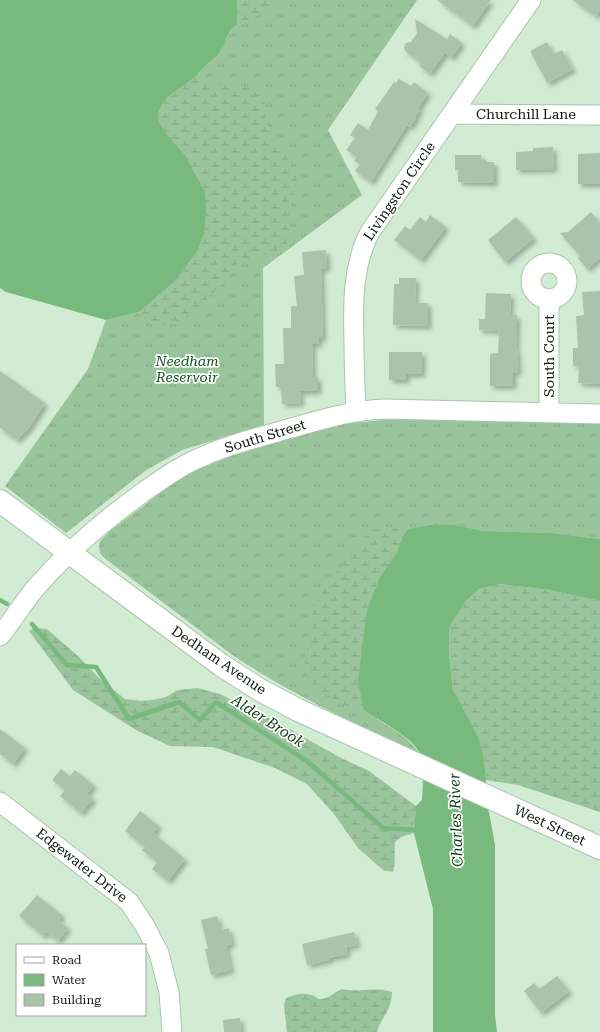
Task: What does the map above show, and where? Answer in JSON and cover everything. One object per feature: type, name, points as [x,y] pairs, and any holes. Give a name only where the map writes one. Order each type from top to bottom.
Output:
[{"type":"main road","name":"Dedham Avenue","points":[[0,501],[211,658],[241,678],[292,706],[458,784]]},
{"type":"main road","name":"West Street","points":[[458,784],[600,848]]},
{"type":"street","name":"Livingston Circle","points":[[356,411],[354,305],[357,267],[362,248],[370,232],[531,0]]},
{"type":"street","name":"Churchill Lane","points":[[452,114],[600,115]]},
{"type":"street","name":"South Court","points":[[549,299],[549,412]]},
{"type":"street","name":"South Street","points":[[0,636],[39,584],[69,552],[92,531],[132,500],[173,472],[192,461],[217,451],[327,418],[356,411],[385,409],[600,414]]},
{"type":"street","name":"Edgewater Drive","points":[[0,802],[130,902],[159,953],[169,992],[172,1032]]},
{"type":"green space","name":"Needham Reservoir","points":[[237,0],[417,0],[328,130],[362,195],[263,268],[264,425],[182,450],[145,471],[66,533],[5,486],[88,369],[106,320],[139,312],[174,282],[158,115],[202,69],[219,54],[231,29],[237,25]]},
{"type":"green space","points":[[237,0],[288,0],[269,11],[237,25]]},
{"type":"green space","points":[[194,78],[215,85],[233,83],[249,87],[260,94],[265,104],[269,132],[276,145],[291,162],[297,179],[290,211],[290,231],[287,243],[276,251],[236,264],[227,280],[197,308],[175,324],[155,325],[139,312],[174,282],[196,253],[204,233],[206,212],[205,192],[184,154],[167,135],[159,122],[158,115],[162,104],[168,97]]},
{"type":"green space","points":[[403,419],[600,423],[600,539],[552,533],[484,531],[455,525],[434,524],[417,527],[407,531],[377,719],[395,730],[416,748],[420,754],[323,707],[253,669],[103,557],[100,553],[99,547],[100,541],[110,531],[175,482],[245,446],[345,424]]},
{"type":"green space","points":[[396,528],[407,530],[397,553],[380,577],[368,607],[358,682],[364,710],[350,707],[335,700],[311,684],[306,671],[305,655],[313,625],[312,608],[329,582],[363,538],[372,530]]},
{"type":"green space","points":[[501,584],[549,590],[600,601],[600,812],[518,785],[486,780],[484,758],[453,690],[449,654],[449,628],[465,602],[479,589]]},
{"type":"green space","points":[[34,628],[47,629],[78,656],[101,680],[125,699],[141,701],[152,700],[166,697],[178,690],[197,688],[220,694],[277,722],[339,757],[369,771],[416,806],[414,833],[401,837],[395,842],[393,872],[383,870],[358,848],[334,814],[307,784],[275,768],[213,747],[170,746],[136,730],[73,690],[29,631]]},
{"type":"green space","points":[[342,989],[386,990],[392,992],[390,1005],[377,1032],[287,1032],[284,1005],[286,998],[304,994],[322,999]]},
{"type":"water","points":[[0,0],[237,0],[237,25],[231,29],[219,54],[194,78],[168,97],[162,104],[158,115],[159,122],[167,135],[184,154],[205,192],[206,212],[204,233],[196,253],[174,282],[139,312],[106,320],[6,292],[0,288]]},
{"type":"water","name":"Charles River","points":[[434,524],[455,525],[484,531],[552,533],[600,539],[600,601],[549,590],[501,584],[479,589],[465,602],[449,628],[449,654],[453,690],[478,737],[484,758],[486,780],[485,791],[495,845],[495,1015],[497,1032],[433,1032],[433,909],[414,833],[416,806],[422,800],[423,777],[420,754],[411,742],[364,710],[358,682],[368,607],[380,577],[397,553],[407,530]]},
{"type":"building","points":[[437,0],[491,0],[473,26]]},
{"type":"building","points":[[572,0],[600,0],[600,10],[596,16]]},
{"type":"building","points":[[415,19],[447,39],[450,34],[462,43],[451,58],[445,53],[430,74],[419,66],[421,63],[405,51],[404,47],[406,43],[411,42],[417,33]]},
{"type":"building","points":[[547,42],[554,54],[562,50],[573,69],[547,83],[530,51]]},
{"type":"building","points":[[399,79],[411,86],[414,82],[428,93],[418,108],[420,110],[415,117],[416,118],[410,127],[407,125],[371,182],[355,171],[360,164],[354,161],[357,157],[346,150],[355,138],[350,135],[358,123],[368,130],[378,111],[375,109],[394,82],[396,83]]},
{"type":"building","points":[[553,147],[554,169],[516,170],[516,152],[533,151],[533,148]]},
{"type":"building","points":[[600,153],[600,184],[578,184],[578,154]]},
{"type":"building","points":[[455,155],[481,155],[481,160],[486,160],[486,162],[494,162],[494,183],[458,182],[458,170],[455,170]]},
{"type":"building","points":[[591,212],[600,223],[600,258],[587,269],[578,258],[580,256],[560,233],[568,232]]},
{"type":"building","points":[[430,215],[446,227],[421,260],[394,240],[405,226],[410,230],[420,217],[426,222]]},
{"type":"building","points":[[516,217],[534,238],[505,262],[488,240]]},
{"type":"building","points":[[326,250],[327,268],[321,269],[323,338],[318,338],[319,344],[312,344],[313,377],[318,377],[318,391],[300,391],[301,403],[282,404],[281,387],[276,387],[275,364],[284,364],[283,328],[291,328],[291,306],[297,306],[294,276],[304,275],[302,252]]},
{"type":"building","points":[[399,278],[416,278],[415,303],[428,303],[428,326],[393,325],[394,284],[399,284]]},
{"type":"building","points":[[600,291],[600,384],[578,383],[579,366],[573,366],[573,348],[578,348],[576,316],[584,315],[582,292]]},
{"type":"building","points":[[486,293],[511,294],[510,315],[517,315],[516,349],[518,373],[513,372],[513,386],[490,386],[490,354],[498,353],[499,331],[479,330],[479,319],[485,319]]},
{"type":"building","points":[[389,352],[422,352],[422,374],[406,374],[406,380],[389,380]]},
{"type":"building","points":[[0,371],[45,403],[29,428],[17,440],[0,428]]},
{"type":"building","points":[[0,729],[25,748],[13,764],[0,754]]},
{"type":"building","points":[[61,769],[70,776],[75,770],[94,785],[87,793],[93,799],[81,813],[60,796],[65,790],[52,780]]},
{"type":"building","points":[[140,811],[159,826],[153,833],[185,859],[168,881],[152,869],[157,862],[142,850],[145,847],[125,831]]},
{"type":"building","points":[[37,895],[62,915],[59,920],[68,928],[58,941],[47,932],[43,936],[19,916]]},
{"type":"building","points":[[217,916],[220,930],[229,928],[232,944],[226,946],[231,970],[211,975],[205,949],[208,949],[201,920]]},
{"type":"building","points":[[354,932],[357,945],[346,947],[347,954],[307,965],[302,944]]},
{"type":"building","points":[[557,976],[569,991],[541,1013],[524,991],[534,983],[539,989]]},
{"type":"building","points":[[240,1018],[241,1032],[224,1032],[223,1020]]},
{"type":"waterway","name":"Alder Brook","points":[[0,600],[7,604]]},
{"type":"waterway","name":"Alder Brook","points":[[32,624],[67,665],[96,667],[129,719],[179,702],[200,720],[216,702],[307,761],[383,828],[419,830]]}]
